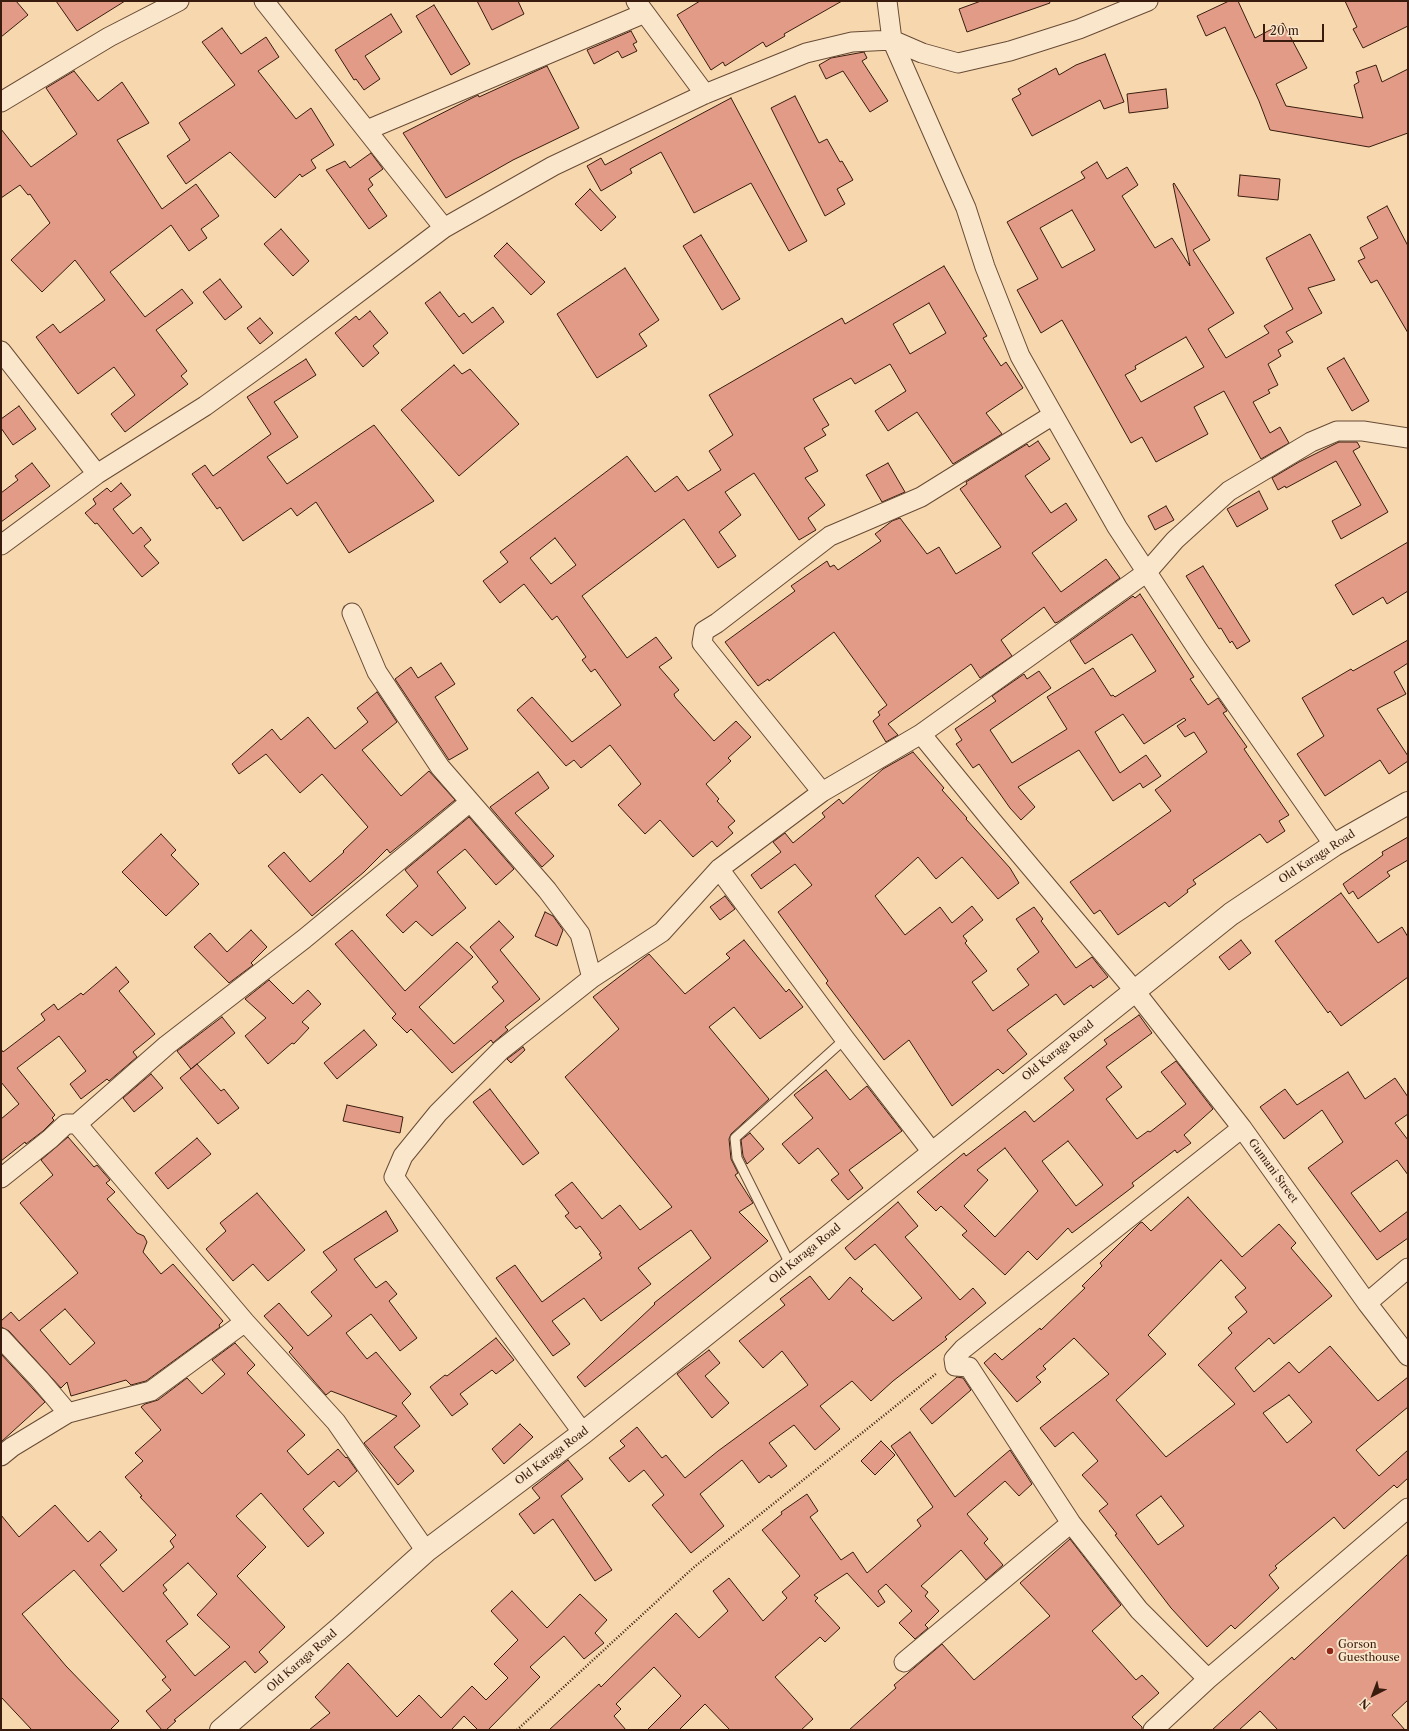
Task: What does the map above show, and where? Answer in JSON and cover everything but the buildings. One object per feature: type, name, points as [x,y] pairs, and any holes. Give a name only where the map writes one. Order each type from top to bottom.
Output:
[{"type":"street","points":[[1,102],[109,37],[179,1]]},
{"type":"street","points":[[264,1],[444,228]]},
{"type":"street","points":[[887,1],[892,40],[966,208],[985,267],[1020,356],[1116,527],[1198,650],[1334,845]]},
{"type":"street","points":[[1,545],[97,474],[206,406],[287,347],[444,228],[553,166],[705,94],[806,53],[852,42],[892,40],[922,54],[958,63],[1010,51],[1079,29],[1148,1]]},
{"type":"street","points":[[367,130],[641,7],[705,94]]},
{"type":"street","points":[[1,350],[97,474]]},
{"type":"street","points":[[822,792],[702,643],[704,630],[718,623],[830,536],[921,497],[1053,415]]},
{"type":"street","points":[[583,1432],[394,1177],[403,1156],[438,1112],[501,1050],[592,978],[662,932],[720,869],[822,792],[921,734],[1146,572],[1175,540],[1229,491],[1311,442],[1337,431],[1363,431],[1408,438]]},
{"type":"street","points":[[352,613],[377,672],[440,767],[547,890],[580,934],[592,978]]},
{"type":"street","name":"Gumani Street","points":[[921,734],[1134,990],[1242,1128],[1367,1303],[1408,1356]]},
{"type":"street","points":[[1,1178],[50,1139],[66,1124],[77,1124],[167,1046],[304,939],[470,802]]},
{"type":"street","name":"Old Karaga Road","points":[[221,1730],[340,1628],[426,1551],[583,1432],[1134,990],[1231,914],[1334,845],[1408,803]]},
{"type":"street","points":[[720,869],[845,1039],[932,1152]]},
{"type":"street","points":[[77,1124],[245,1322],[336,1422],[426,1551]]},
{"type":"street","points":[[1208,1679],[1139,1610],[1071,1523],[969,1367],[955,1366],[954,1359],[963,1349],[1242,1128]]},
{"type":"street","points":[[1367,1303],[1408,1268]]},
{"type":"street","points":[[1,1456],[12,1447],[68,1413],[151,1391],[245,1322]]},
{"type":"street","points":[[1,1338],[68,1413]]},
{"type":"street","points":[[1152,1730],[1208,1679],[1408,1508]]},
{"type":"street","points":[[904,1662],[1071,1523]]},
{"type":"lane","points":[[791,1266],[737,1158],[735,1138],[845,1039]]},
{"type":"path","points":[[517,1730],[693,1568],[954,1359]]},
{"type":"place","name":"Gorson Guesthouse","points":[[1330,1651]]}]
